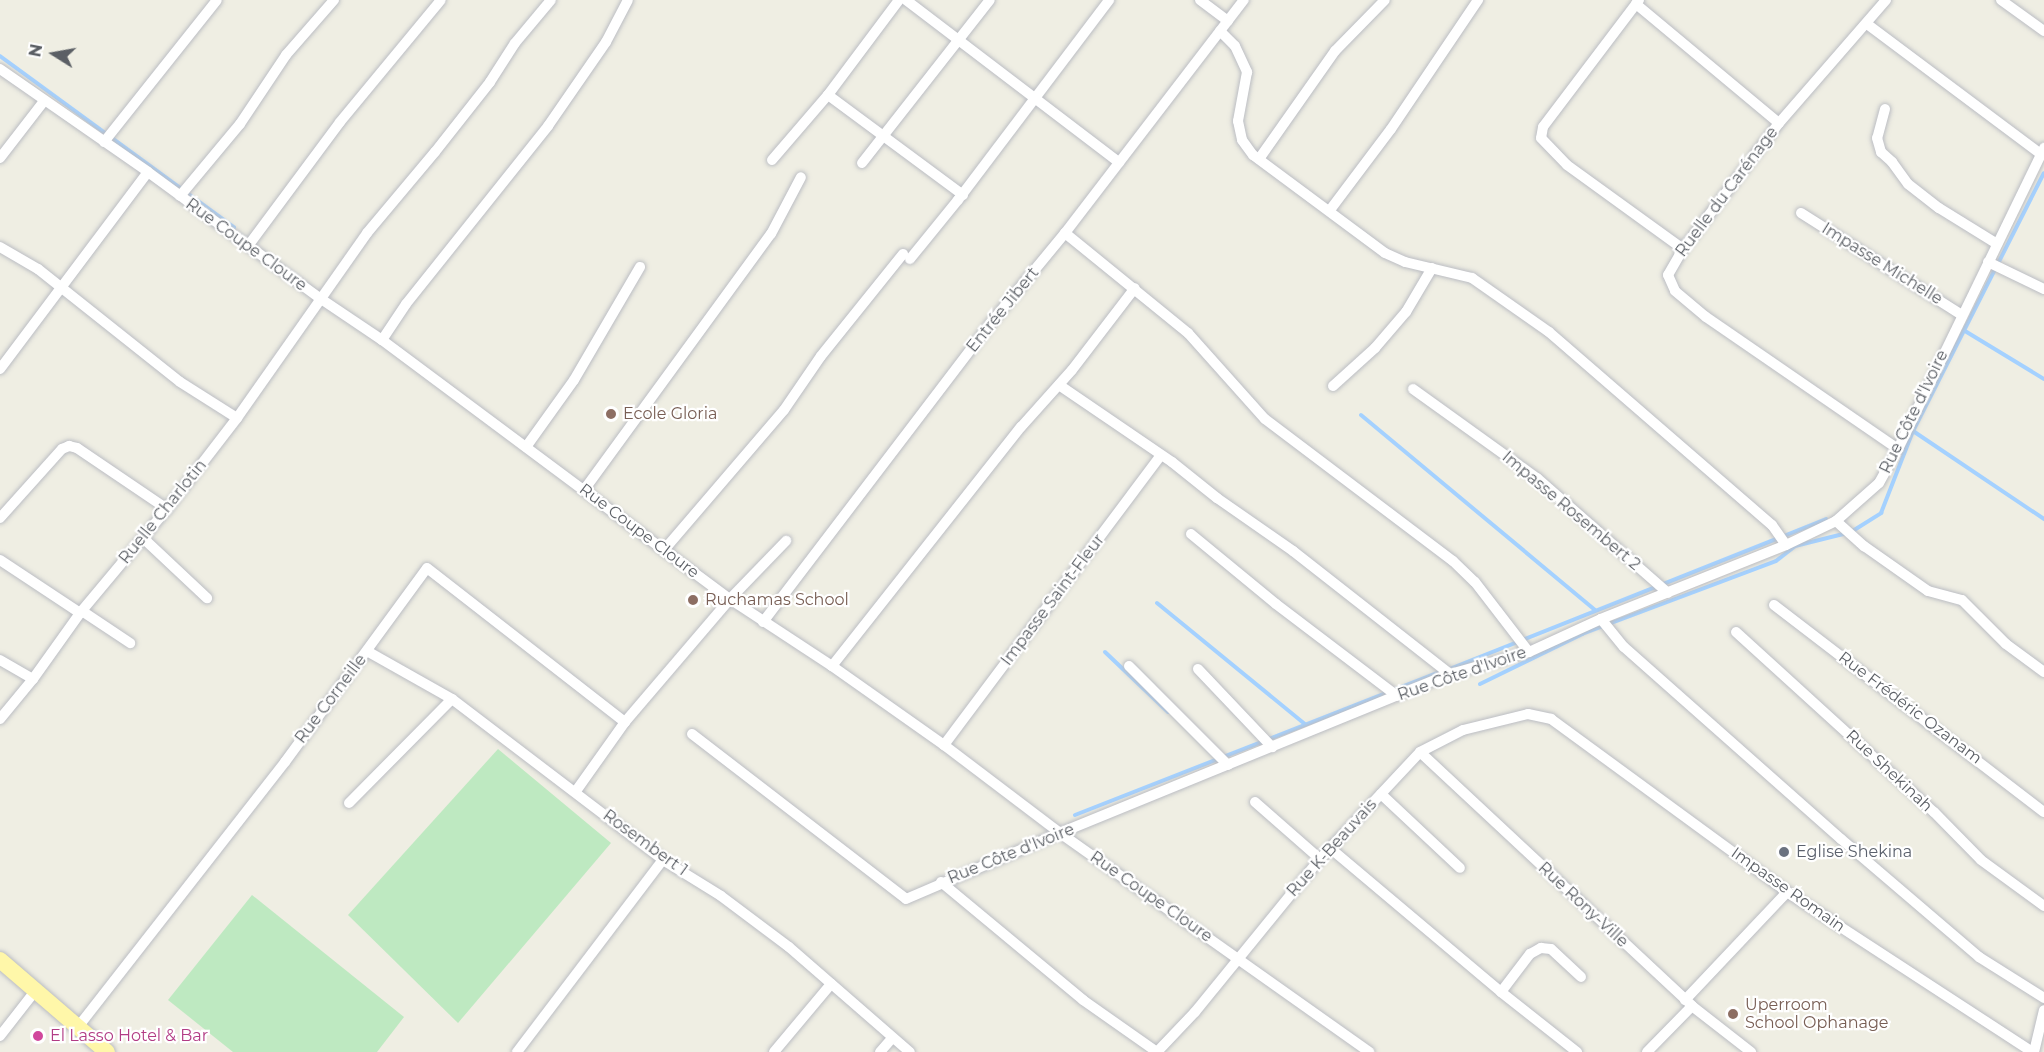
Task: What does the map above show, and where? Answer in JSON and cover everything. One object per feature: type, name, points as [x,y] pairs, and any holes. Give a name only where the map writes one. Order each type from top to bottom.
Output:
[{"type":"main road","points":[[0,960],[107,1052]]},
{"type":"street","points":[[104,142],[217,0]]},
{"type":"street","points":[[180,196],[240,124],[286,55],[334,0]]},
{"type":"street","points":[[248,246],[340,122],[441,0]]},
{"type":"street","name":"Ruelle Charlotin","points":[[0,719],[33,679],[81,612],[167,510],[237,418],[367,233],[435,153],[490,82],[515,43],[551,0]]},
{"type":"street","points":[[382,340],[406,304],[548,126],[606,42],[628,0]]},
{"type":"street","points":[[772,160],[828,95],[899,0]]},
{"type":"street","points":[[906,0],[1119,162]]},
{"type":"street","points":[[862,163],[990,0]]},
{"type":"street","points":[[664,550],[784,410],[821,356],[963,195],[1109,0]]},
{"type":"street","points":[[1200,0],[1228,21]]},
{"type":"street","name":"Entrée Jibert","points":[[764,622],[990,324],[1065,233],[1244,0]]},
{"type":"street","points":[[1259,159],[1335,51],[1384,0]]},
{"type":"street","points":[[1330,210],[1391,129],[1478,0]]},
{"type":"street","name":"Ruelle du Carénage","points":[[1886,0],[1779,123],[1683,249],[1668,275],[1675,291],[1706,317],[1898,449]]},
{"type":"street","points":[[2001,0],[2044,32]]},
{"type":"street","points":[[1683,249],[1567,165],[1541,138],[1543,127],[1638,2],[1779,123]]},
{"type":"street","points":[[1867,24],[2042,151]]},
{"type":"street","points":[[1220,31],[1234,46],[1247,72],[1238,121],[1242,140],[1259,159],[1385,253],[1405,262],[1472,278],[1549,332],[1772,525],[1786,545]]},
{"type":"street","name":"Rue Coupe Cloure","points":[[0,69],[148,172],[321,299],[382,340],[730,599],[832,666],[945,745],[1060,833],[1369,1052]]},
{"type":"street","points":[[828,95],[963,195]]},
{"type":"street","points":[[0,158],[44,101]]},
{"type":"street","points":[[1886,109],[1877,138],[1881,152],[1892,162],[1908,184],[1939,208],[1997,244]]},
{"type":"street","name":"Rue Côte d'Ivoire","points":[[692,734],[906,899],[941,882],[1450,674],[1529,652],[1601,619],[1839,525],[1879,483],[1898,449],[2042,151]]},
{"type":"street","points":[[0,369],[62,290],[148,172]]},
{"type":"street","points":[[584,490],[771,234],[801,177]]},
{"type":"street","name":"Impasse Michelle","points":[[1801,213],[1962,315]]},
{"type":"street","points":[[1065,233],[1188,333],[1265,419],[1453,561],[1475,582],[1529,652]]},
{"type":"street","points":[[0,247],[38,268],[62,290],[180,382],[237,418]]},
{"type":"street","points":[[1989,262],[2044,289]]},
{"type":"street","points":[[526,447],[574,380],[640,267]]},
{"type":"street","points":[[1334,386],[1375,348],[1398,321],[1432,268]]},
{"type":"street","points":[[832,666],[1021,427],[1059,385],[1135,288]]},
{"type":"street","points":[[1059,385],[1161,455],[1293,551],[1450,674]]},
{"type":"street","name":"Impasse Rosembert 2","points":[[1413,389],[1537,478],[1668,593]]},
{"type":"street","points":[[0,518],[62,448],[69,446],[77,448],[167,510]]},
{"type":"street","name":"Impasse Saint-Fleur","points":[[945,745],[1161,455]]},
{"type":"street","points":[[1839,525],[1864,546],[1928,591],[1962,600],[2006,644],[2044,672]]},
{"type":"street","points":[[1191,534],[1397,696]]},
{"type":"street","points":[[144,538],[207,598]]},
{"type":"street","points":[[576,791],[625,723],[730,599],[786,541]]},
{"type":"street","points":[[0,560],[130,643]]},
{"type":"street","name":"Rue Corneille","points":[[78,1027],[285,762],[427,568],[625,723]]},
{"type":"street","name":"Rue Frédéric Ozanam","points":[[1774,605],[2044,812]]},
{"type":"street","points":[[1601,619],[1624,647],[1891,882],[1979,957],[2044,998]]},
{"type":"street","name":"Rue Shekinah","points":[[1736,632],[1934,812],[1981,860],[2044,906]]},
{"type":"street","name":"Rosembert 1","points":[[367,651],[452,699],[576,791],[663,860],[729,902],[789,947],[910,1052]]},
{"type":"street","points":[[0,660],[33,679]]},
{"type":"street","points":[[1129,666],[1228,765]]},
{"type":"street","points":[[1198,669],[1272,747]]},
{"type":"street","points":[[349,803],[452,699]]},
{"type":"street","name":"Rue K-Beauvais","points":[[1157,1052],[1195,1012],[1320,859],[1420,752],[1463,730],[1528,714],[1551,719]]},
{"type":"street","name":"Impasse Romain","points":[[1551,719],[1787,892],[2033,1052]]},
{"type":"street","name":"Rue Rony-Ville","points":[[1420,752],[1689,1003],[1751,1052]]},
{"type":"street","points":[[1381,794],[1460,868]]},
{"type":"street","points":[[1255,802],[1320,859]]},
{"type":"street","points":[[1330,848],[1501,992],[1577,1052]]},
{"type":"street","points":[[517,1052],[663,860]]},
{"type":"street","points":[[941,882],[1083,1000],[1157,1052]]},
{"type":"street","points":[[1647,1052],[1787,892]]},
{"type":"street","points":[[1501,992],[1530,954],[1540,948],[1551,949],[1581,977]]},
{"type":"street","points":[[774,1052],[831,984]]},
{"type":"street","points":[[0,1036],[36,990]]},
{"type":"street","points":[[2033,1052],[2044,1010]]},
{"type":"street","points":[[880,1052],[892,1038]]},
{"type":"green space","points":[[498,749],[611,843],[458,1023],[348,915]]},
{"type":"green space","points":[[252,895],[404,1017],[377,1052],[233,1052],[168,1000]]},
{"type":"waterway","points":[[0,56],[234,227]]},
{"type":"waterway","points":[[1480,684],[1582,634],[1776,561],[1795,546],[1851,532],[1881,513],[1913,431],[2044,173]]},
{"type":"waterway","points":[[1965,331],[2044,379]]},
{"type":"waterway","points":[[1361,415],[1595,610]]},
{"type":"waterway","points":[[1913,431],[2044,519]]},
{"type":"waterway","points":[[1447,670],[1826,519]]},
{"type":"waterway","points":[[1157,603],[1305,724]]},
{"type":"waterway","points":[[1105,652],[1168,712]]},
{"type":"waterway","points":[[1075,815],[1440,672]]},
{"type":"place","name":"Ecole Gloria","points":[[611,414]]},
{"type":"place","name":"Ruchamas School","points":[[693,600]]},
{"type":"place","name":"Eglise Shekina","points":[[1784,852]]},
{"type":"place","name":"Uperroom School Ophanage","points":[[1733,1014]]},
{"type":"place","name":"El Lasso Hotel & Bar","points":[[38,1036]]}]
